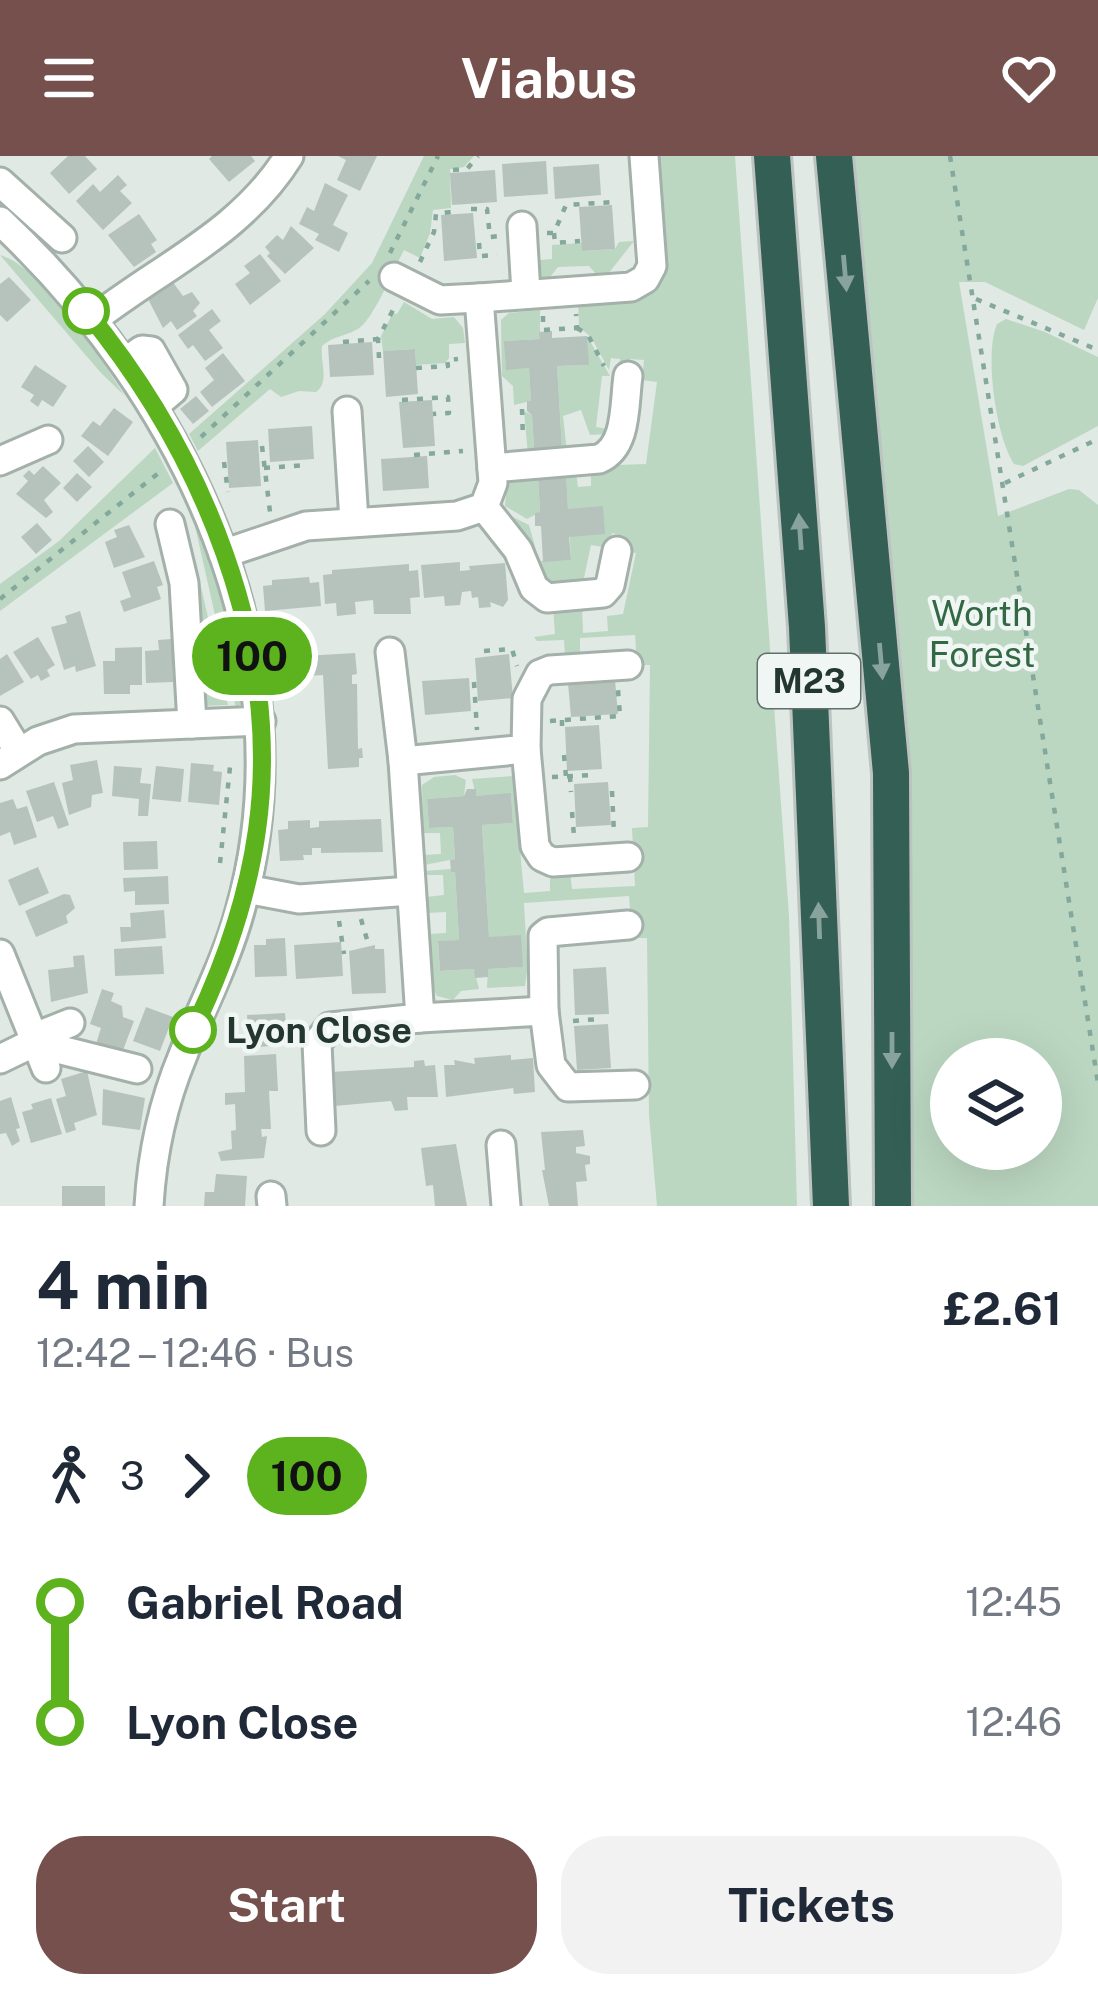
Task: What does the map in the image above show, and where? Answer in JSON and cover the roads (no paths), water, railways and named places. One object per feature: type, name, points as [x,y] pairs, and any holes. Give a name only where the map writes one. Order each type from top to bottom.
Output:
[{"type":"highway","name":"M23","points":[[772,156],[807,627],[831,1206]]},
{"type":"highway","name":"M23","points":[[834,156],[891,773],[893,1206]]},
{"type":"street","points":[[93,320],[226,229],[256,202],[289,156]]},
{"type":"street","points":[[383,272],[434,298],[631,287],[645,280],[652,256],[644,156]]},
{"type":"street","points":[[0,182],[20,227],[124,363],[180,456],[223,554],[251,649],[261,721],[261,794],[246,889],[221,971],[181,1059],[164,1111],[149,1206]]},
{"type":"street","points":[[522,226],[526,293]]},
{"type":"street","points":[[20,227],[62,238]]},
{"type":"street","points":[[223,554],[274,535],[354,521],[457,516],[484,507],[492,492],[478,298]]},
{"type":"street","points":[[490,460],[606,457],[619,442],[628,376]]},
{"type":"street","points":[[347,412],[354,521]]},
{"type":"street","points":[[0,461],[48,440]]},
{"type":"street","points":[[484,507],[518,550],[534,588],[547,598],[603,593],[610,585],[617,551]]},
{"type":"street","points":[[170,524],[184,583],[192,724]]},
{"type":"street","points":[[390,652],[403,760],[420,1018]]},
{"type":"street","points":[[621,858],[554,862],[542,857],[535,846],[525,736],[529,691],[539,674],[622,666]]},
{"type":"street","points":[[0,721],[9,759],[74,729],[261,721]]},
{"type":"street","points":[[403,760],[478,754],[525,736]]},
{"type":"street","points":[[246,889],[287,899],[411,891]]},
{"type":"street","points":[[628,925],[543,936],[544,1011],[551,1065],[568,1087],[635,1085]]},
{"type":"street","points":[[0,954],[40,1049]]},
{"type":"street","points":[[320,1131],[317,1043],[329,1027],[544,1011]]},
{"type":"street","points":[[40,1049],[70,1023]]},
{"type":"street","points":[[0,1059],[54,1049],[137,1069]]},
{"type":"street","points":[[500,1144],[505,1194]]},
{"type":"place","name":"Lyon Close","points":[[193,1030]]},
{"type":"park label","name":"Worth Forest","points":[[982,634]]}]
